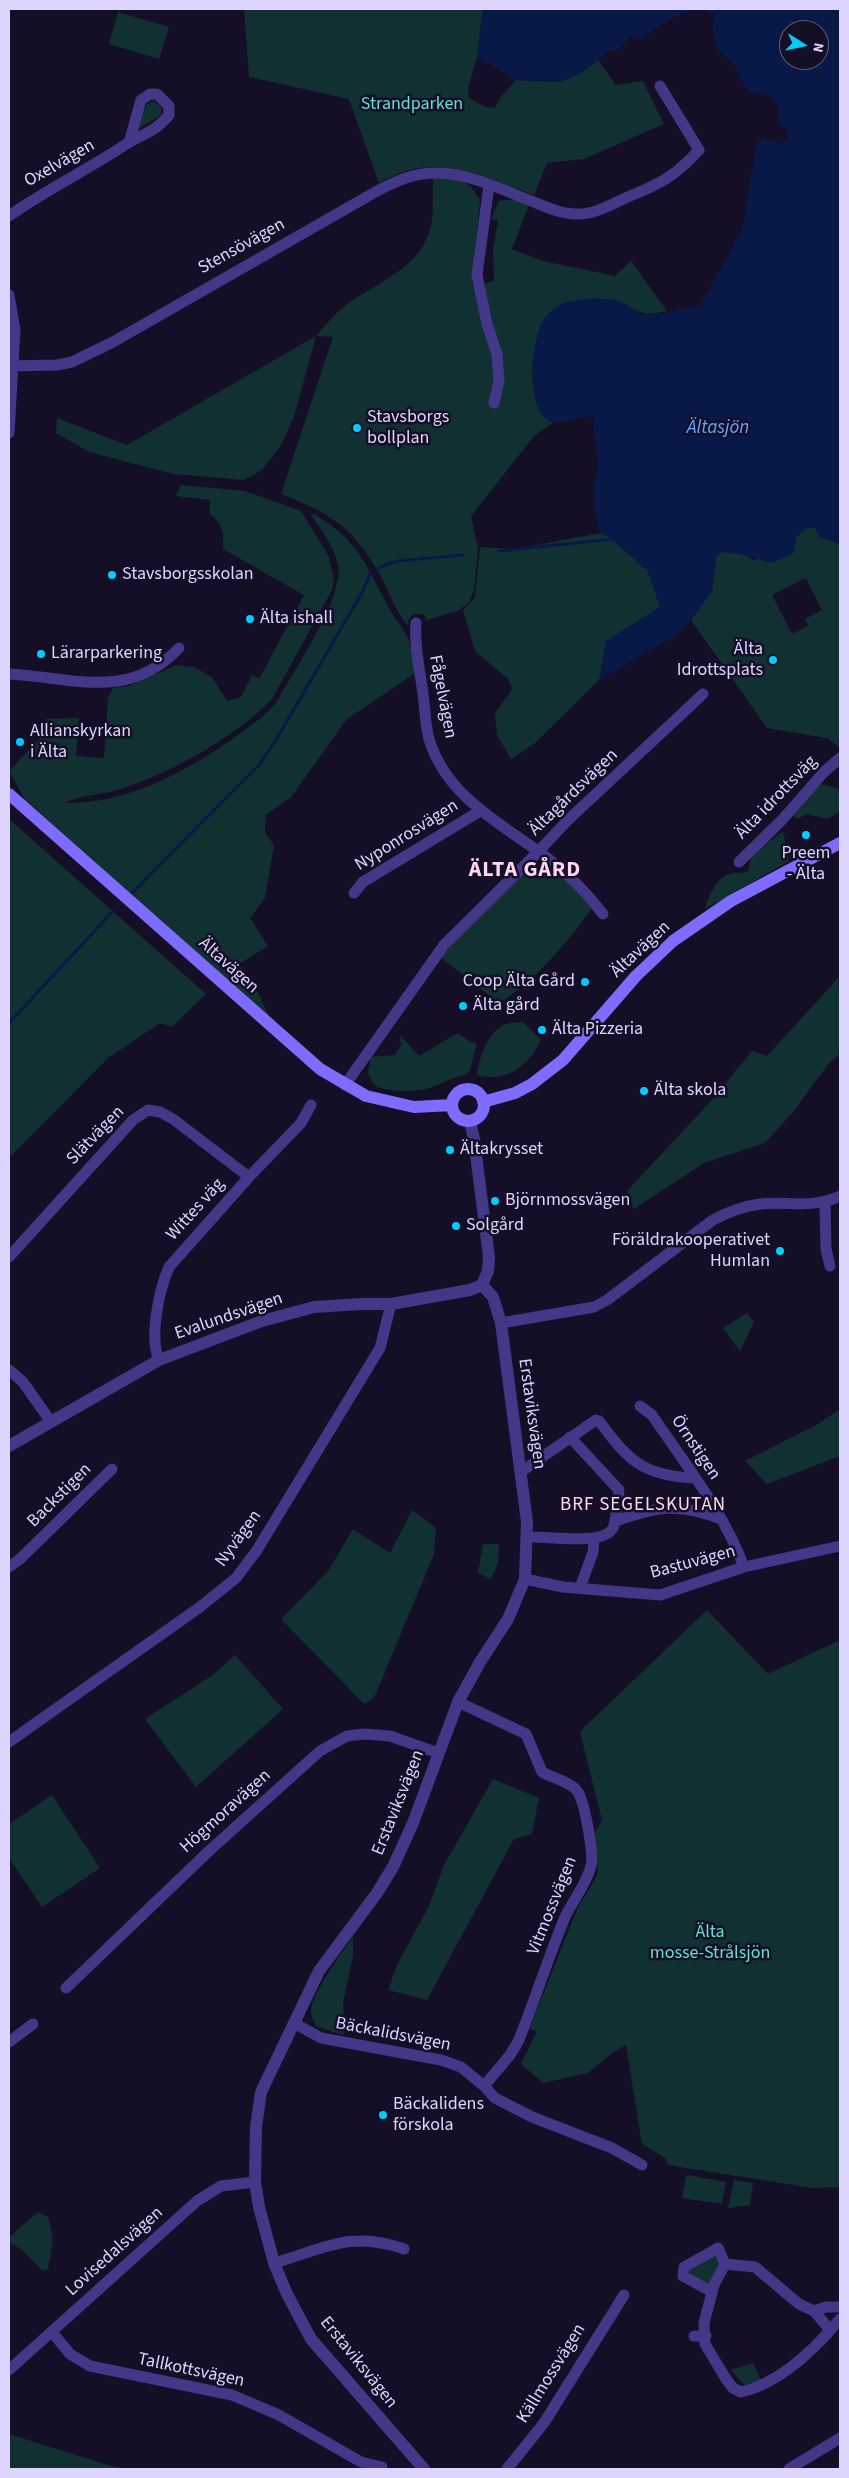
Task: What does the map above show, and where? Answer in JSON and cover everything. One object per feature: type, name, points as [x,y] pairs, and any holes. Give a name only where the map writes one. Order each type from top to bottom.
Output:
[{"type":"main road","name":"Ältavägen","points":[[9,794],[263,1021],[320,1068],[345,1085],[366,1096],[414,1107],[452,1105]]},
{"type":"main road","name":"Ältavägen","points":[[483,1102],[515,1093],[532,1084],[563,1060],[636,976],[673,941],[731,901],[840,843]]},
{"type":"main road","points":[[467,1089],[476,1091],[483,1102],[482,1112],[470,1121],[457,1117],[452,1105],[455,1096],[467,1089]]},
{"type":"street","name":"Stensövägen","points":[[12,366],[58,365],[72,362],[113,342],[377,191],[408,177],[430,173],[451,173],[470,177],[553,209],[578,214],[596,211],[654,186],[679,172],[699,150],[677,117],[660,86]]},
{"type":"street","name":"Oxelvägen","points":[[9,216],[42,192],[128,143]]},
{"type":"street","points":[[489,185],[477,275],[487,324],[497,354],[498,381],[494,403]]},
{"type":"street","points":[[9,295],[15,330],[9,428]]},
{"type":"street","name":"Fågelvägen","points":[[416,623],[414,642],[429,739],[441,764],[458,791],[480,811],[555,864],[594,902],[603,914]]},
{"type":"street","points":[[9,674],[83,682],[122,682],[148,672],[166,661],[179,648]]},
{"type":"street","name":"Ältagårdsvägen","points":[[345,1085],[444,945],[538,853],[568,820],[704,694]]},
{"type":"street","name":"Älta idrottsväg","points":[[739,862],[782,820],[824,772],[840,758]]},
{"type":"street","name":"Nyponrosvägen","points":[[354,893],[363,882],[480,811]]},
{"type":"street","name":"Wittes väg","points":[[159,1360],[155,1339],[161,1294],[168,1267],[249,1177],[301,1123],[311,1104]]},
{"type":"street","name":"Slätvägen","points":[[9,1257],[133,1120],[148,1110],[160,1112],[173,1119],[249,1177]]},
{"type":"street","points":[[470,1121],[489,1257],[488,1271],[482,1285]]},
{"type":"street","points":[[501,1323],[594,1308],[713,1220],[732,1211],[760,1204],[825,1204],[840,1196]]},
{"type":"street","points":[[825,1204],[826,1250],[830,1266]]},
{"type":"street","name":"Evalundsvägen","points":[[9,1446],[159,1360],[262,1321],[314,1307],[390,1304],[470,1290],[482,1285]]},
{"type":"street","name":"Erstaviksvägen","points":[[424,2469],[311,2339],[274,2264],[259,2207],[255,2182],[256,2127],[261,2092],[319,1971],[377,1893],[392,1867],[414,1823],[458,1702],[480,1662],[508,1619],[525,1579],[527,1522],[522,1471],[501,1323],[493,1297],[482,1285]]},
{"type":"street","name":"Nyvägen","points":[[9,1742],[200,1607],[236,1578],[257,1550],[380,1348],[390,1304]]},
{"type":"street","points":[[9,1370],[23,1382],[51,1422]]},
{"type":"street","name":"Örnstigen","points":[[640,1406],[652,1415],[695,1478],[734,1540],[744,1568]]},
{"type":"street","points":[[522,1471],[596,1420],[599,1421],[632,1461],[661,1474],[695,1478]]},
{"type":"street","points":[[536,1537],[594,1539],[612,1531],[616,1521],[619,1490],[570,1437]]},
{"type":"street","name":"Backstigen","points":[[9,1568],[112,1469]]},
{"type":"street","points":[[616,1521],[646,1510],[682,1508],[721,1519]]},
{"type":"street","points":[[580,1588],[594,1552],[594,1539]]},
{"type":"street","name":"Bastuvägen","points":[[525,1579],[618,1593],[660,1594],[744,1568],[840,1546]]},
{"type":"street","name":"Vitmossvägen","points":[[458,1702],[526,1734],[542,1772],[574,1787],[586,1815],[592,1856],[584,1883],[566,1915],[518,2042],[510,2055],[484,2086]]},
{"type":"street","name":"Högmoravägen","points":[[66,1988],[209,1851],[320,1751],[347,1736],[364,1734],[390,1736],[438,1753]]},
{"type":"street","name":"Bäckalidsvägen","points":[[294,2023],[320,2038],[441,2060],[461,2067],[495,2098],[532,2116],[612,2148],[642,2165]]},
{"type":"street","points":[[9,2042],[33,2024]]},
{"type":"street","name":"Lovisedalsvägen","points":[[9,2370],[211,2191],[221,2186],[255,2182]]},
{"type":"street","points":[[274,2264],[341,2242],[369,2240],[404,2249]]},
{"type":"street","points":[[712,2292],[683,2276],[682,2270],[684,2267],[718,2248],[725,2264],[712,2292],[704,2323],[705,2344],[726,2379],[733,2388],[741,2392],[766,2383],[803,2359],[840,2319]]},
{"type":"street","points":[[725,2264],[749,2266],[760,2270],[798,2304],[814,2311],[830,2330]]},
{"type":"street","name":"Källmossvägen","points":[[507,2469],[544,2423],[624,2295]]},
{"type":"street","points":[[814,2311],[826,2307],[840,2307]]},
{"type":"street","name":"Tallkottsvägen","points":[[52,2332],[70,2354],[90,2366],[232,2395],[279,2415],[361,2462],[382,2467]]},
{"type":"street","points":[[694,2336],[706,2336]]},
{"type":"street","points":[[789,2469],[840,2438]]},
{"type":"green space","name":"Strandparken","points":[[244,9],[483,9],[477,57],[468,88],[469,98],[485,107],[495,108],[500,98],[516,80],[560,80],[577,74],[598,60],[616,85],[643,81],[664,124],[584,159],[547,163],[534,195],[476,174],[438,167],[419,168],[399,173],[379,183],[349,99],[249,77]]},
{"type":"green space","points":[[118,12],[169,27],[159,59],[109,44]]},
{"type":"green space","points":[[154,101],[162,108],[161,115],[136,130],[147,104]]},
{"type":"green space","points":[[433,178],[459,178],[472,188],[480,200],[472,283],[483,284],[494,281],[493,250],[498,220],[491,219],[499,201],[516,199],[529,205],[512,249],[543,261],[615,276],[631,261],[667,311],[647,314],[620,302],[546,316],[541,327],[534,357],[534,389],[537,403],[543,415],[553,423],[534,436],[471,516],[478,548],[474,590],[469,602],[458,611],[426,620],[424,614],[413,614],[409,619],[408,626],[370,558],[350,533],[328,516],[281,494],[333,337],[316,336],[339,311],[395,274],[419,252],[427,238],[432,220]]},
{"type":"green space","points":[[316,336],[294,417],[281,445],[262,470],[244,480],[174,474],[89,452],[56,433],[57,418],[127,445]]},
{"type":"green space","points":[[181,485],[245,491],[301,511],[328,555],[334,577],[332,590],[272,699],[257,713],[220,741],[158,775],[117,790],[77,798],[65,803],[109,799],[130,793],[171,776],[191,766],[228,742],[271,709],[316,635],[334,596],[338,579],[338,565],[334,551],[311,515],[314,514],[342,534],[368,567],[390,610],[409,640],[412,654],[415,673],[346,720],[291,797],[266,815],[265,833],[274,845],[265,898],[250,918],[268,946],[239,964],[258,993],[269,1016],[261,1015],[24,798],[9,771],[46,732],[46,719],[79,718],[76,756],[104,758],[108,698],[113,688],[129,686],[176,665],[194,667],[212,677],[227,701],[241,697],[252,675],[259,679],[304,595],[223,549],[222,530],[218,522],[210,514],[210,500],[176,496]]},
{"type":"green space","name":"Älta Idrottsplats","points":[[808,528],[815,528],[820,537],[840,544],[840,748],[827,738],[767,728],[691,620],[712,591],[716,557],[721,552],[742,554],[754,560],[796,537]],"holes":[[[806,578],[822,610],[805,619],[808,626],[792,634],[772,595]]]},
{"type":"green space","points":[[600,533],[614,539],[616,543],[648,571],[660,607],[606,641],[599,680],[534,744],[511,759],[497,735],[495,713],[512,689],[508,679],[475,651],[463,610],[475,597],[480,547],[515,549]]},
{"type":"green space","points":[[820,784],[840,789],[840,812],[827,819],[807,814],[797,819],[793,815]]},
{"type":"green space","points":[[9,819],[206,994],[172,1027],[160,1023],[108,1058],[9,1158]]},
{"type":"green space","points":[[783,832],[789,861],[705,909],[711,892],[722,878],[733,873],[748,871],[754,851]]},
{"type":"green space","points":[[541,864],[554,867],[592,908],[573,934],[550,960],[524,985],[499,1003],[441,958],[456,940],[531,866]]},
{"type":"green space","points":[[840,976],[840,1054],[829,1063],[793,1112],[765,1143],[704,1163],[634,1209],[627,1191],[711,1101],[752,1051],[767,1056]]},
{"type":"green space","points":[[523,1022],[541,1040],[530,1058],[515,1070],[498,1077],[477,1075],[482,1053],[494,1032],[506,1024]]},
{"type":"green space","points":[[458,1033],[470,1042],[477,1043],[470,1070],[466,1075],[426,1089],[401,1091],[376,1086],[368,1073],[371,1057],[395,1055],[401,1045],[400,1035],[419,1056]]},
{"type":"green space","points":[[747,1313],[754,1322],[740,1351],[723,1328]]},
{"type":"green space","points":[[840,1409],[840,1456],[767,1484],[745,1461],[818,1424]]},
{"type":"green space","points":[[412,1510],[436,1528],[434,1554],[374,1698],[364,1704],[281,1619],[328,1571],[353,1529],[390,1553]]},
{"type":"green space","points":[[483,1544],[499,1544],[498,1563],[491,1579],[478,1573]]},
{"type":"green space","name":"Älta mosse-Strålsjön","points":[[707,1610],[768,1674],[840,1640],[840,2187],[812,2188],[668,2165],[665,2158],[642,2144],[626,2045],[612,2053],[588,2073],[543,2083],[521,2064],[537,2031],[530,2029],[534,2017],[578,1907],[598,1871],[593,1835],[602,1820],[580,1732],[591,1720],[593,1722],[593,1719]]},
{"type":"green space","points":[[235,1655],[283,1709],[196,1787],[145,1719],[214,1674]]},
{"type":"green space","points":[[493,1779],[539,1798],[532,1834],[514,1839],[427,2000],[388,1990],[397,1965],[428,1908],[444,1865]]},
{"type":"green space","points":[[52,1795],[100,1868],[42,1907],[9,1858],[9,1824]]},
{"type":"green space","points":[[353,1937],[353,1956],[343,2003],[344,2035],[317,2027],[311,2012],[321,1985]]},
{"type":"green space","points":[[686,2175],[726,2182],[722,2204],[682,2198]]},
{"type":"green space","points":[[734,2180],[753,2183],[750,2205],[728,2208]]},
{"type":"green space","points":[[38,2212],[48,2217],[52,2237],[48,2269],[43,2271],[22,2250],[9,2242],[9,2237]]},
{"type":"green space","points":[[715,2255],[721,2262],[709,2284],[704,2283],[688,2271]]},
{"type":"green space","points":[[753,2363],[761,2380],[744,2385],[731,2370]]},
{"type":"green space","points":[[9,2434],[111,2466],[128,2469],[9,2469]]},
{"type":"water","points":[[483,9],[695,9],[666,22],[641,40],[630,36],[619,50],[609,51],[581,73],[560,82],[516,80],[477,57]]},
{"type":"water","name":"Ältasjön","points":[[702,9],[840,9],[840,544],[820,537],[815,528],[808,528],[796,537],[794,553],[771,563],[742,554],[721,552],[716,557],[712,591],[681,632],[599,680],[606,641],[660,607],[648,571],[616,543],[614,539],[600,533],[596,515],[594,489],[600,463],[596,452],[593,416],[552,422],[544,417],[538,407],[534,380],[537,338],[540,326],[546,316],[558,306],[571,301],[615,300],[624,303],[641,314],[671,312],[701,305],[743,228],[756,145],[763,138],[782,144],[788,137],[786,129],[776,122],[780,111],[773,97],[751,92],[741,81],[736,66],[718,49],[712,29],[714,14]]},
{"type":"waterway","points":[[499,551],[614,539]]},
{"type":"waterway","points":[[378,568],[397,561],[463,555]]},
{"type":"waterway","points":[[131,894],[259,765],[276,740],[363,591],[370,573]]},
{"type":"waterway","points":[[9,1023],[114,910]]},
{"type":"place","name":"Stavsborgs bollplan","points":[[357,428]]},
{"type":"place","name":"Stavsborgsskolan","points":[[112,575]]},
{"type":"place","name":"Älta ishall","points":[[250,619]]},
{"type":"place","name":"Lärarparkering","points":[[41,654]]},
{"type":"place","name":"Älta Idrottsplats","points":[[773,660]]},
{"type":"place","name":"Allianskyrkan i Älta","points":[[20,742]]},
{"type":"place","name":"Preem - Älta","points":[[806,835]]},
{"type":"place","name":"Coop Älta Gård","points":[[585,982]]},
{"type":"place","name":"Älta gård","points":[[463,1006]]},
{"type":"place","name":"Älta Pizzeria","points":[[542,1030]]},
{"type":"place","name":"Älta skola","points":[[644,1091]]},
{"type":"place","name":"Ältakrysset","points":[[450,1150]]},
{"type":"place","name":"Björnmossvägen","points":[[495,1201]]},
{"type":"place","name":"Solgård","points":[[456,1226]]},
{"type":"place","name":"Föräldrakooperativet Humlan","points":[[780,1251]]},
{"type":"place","name":"Bäckalidens förskola","points":[[383,2115]]},
{"type":"district","name":"ÄLTA GÅRD","points":[[525,871]]},
{"type":"district","name":"BRF SEGELSKUTAN","points":[[643,1506]]}]
